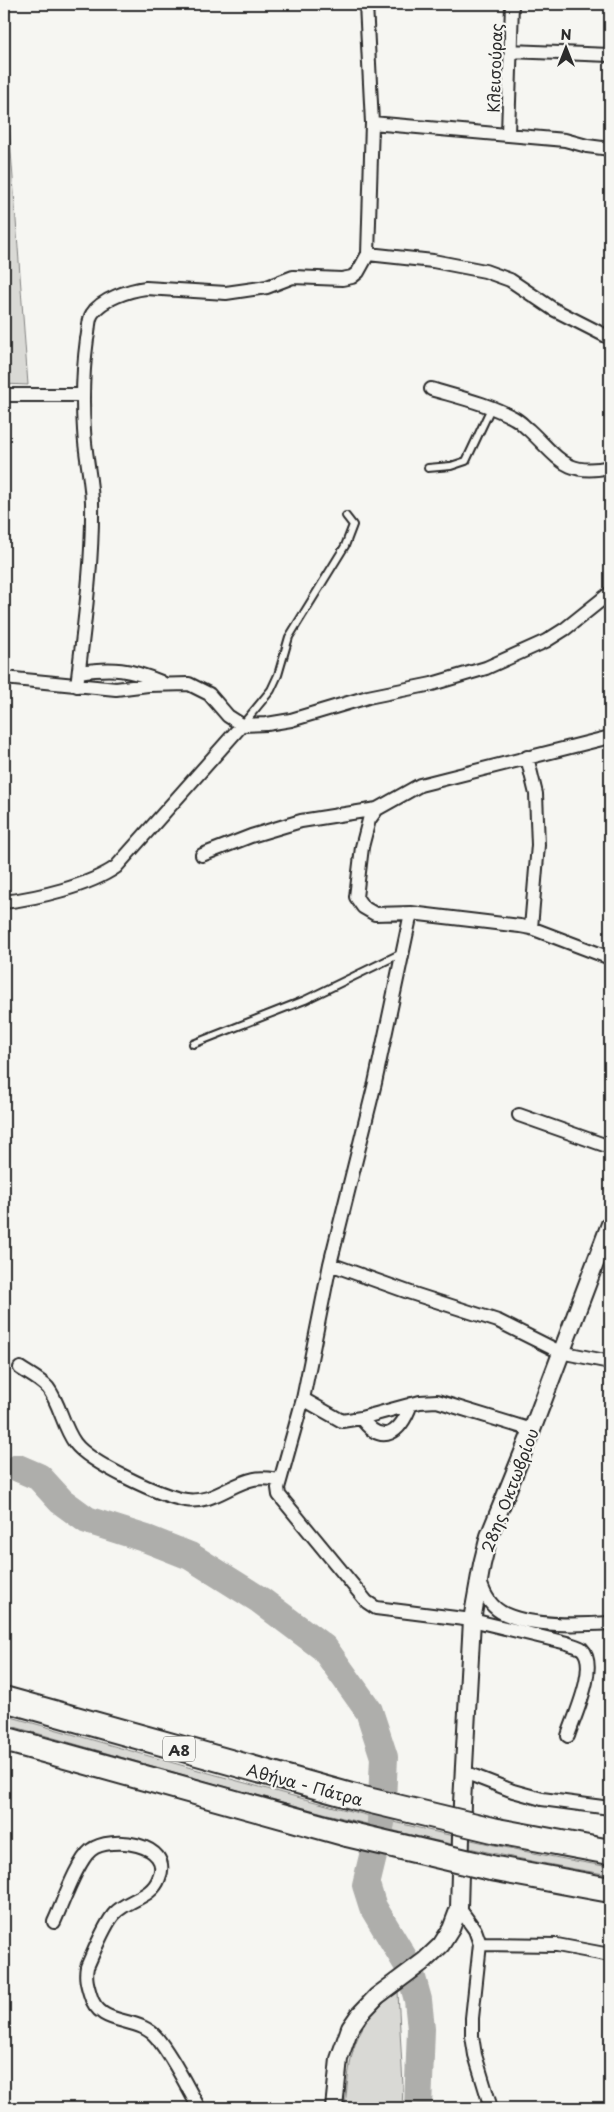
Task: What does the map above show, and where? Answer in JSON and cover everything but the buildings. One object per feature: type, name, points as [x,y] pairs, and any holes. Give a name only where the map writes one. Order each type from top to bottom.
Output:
[{"type":"highway","name":"Αθήνα - Πάτρα","points":[[4,1699],[355,1798],[497,1831],[610,1852]]},
{"type":"highway","name":"Α8","points":[[4,1739],[347,1834],[491,1868],[610,1890]]},
{"type":"street","points":[[78,686],[88,594],[92,501],[84,432],[83,395],[86,348],[92,315],[96,309],[119,295],[146,288],[226,293],[267,286],[293,277],[342,280],[352,277],[358,272],[368,254],[372,123],[366,4]]},
{"type":"street","name":"Κλεισούρας","points":[[508,134],[512,4]]},
{"type":"street","points":[[510,51],[610,54]]},
{"type":"street","points":[[372,123],[565,140],[587,146],[610,149]]},
{"type":"street","points":[[368,254],[433,261],[485,271],[510,280],[553,308],[610,338]]},
{"type":"street","points":[[431,389],[516,418],[566,466],[578,470],[610,467]]},
{"type":"street","points":[[4,396],[83,395]]},
{"type":"street","points":[[4,678],[116,689],[165,684],[189,684],[209,694],[228,716],[242,725],[291,720],[368,697],[432,684],[486,668],[546,641],[565,629],[610,593]]},
{"type":"street","points":[[79,672],[109,669],[126,670],[139,673],[165,684]]},
{"type":"street","points":[[4,902],[52,894],[112,870],[242,725]]},
{"type":"street","points":[[610,737],[420,785],[377,809],[372,814],[366,827],[356,897],[363,907],[375,914],[411,913],[531,928],[610,958]]},
{"type":"street","points":[[527,757],[536,794],[538,845],[531,928]]},
{"type":"street","points":[[202,855],[251,836],[301,821],[377,809]]},
{"type":"street","points":[[411,913],[375,1083],[330,1264],[303,1399],[280,1480],[279,1495],[367,1602],[376,1608],[472,1620],[567,1643],[582,1649],[588,1660],[588,1671],[568,1736]]},
{"type":"street","points":[[519,1115],[610,1147]]},
{"type":"street","name":"28ης Οκτωβρίου","points":[[334,2108],[339,2059],[350,2028],[359,2015],[377,1996],[441,1945],[451,1929],[459,1908],[472,1620],[479,1579],[489,1536],[532,1430],[610,1224]]},
{"type":"street","points":[[330,1264],[410,1293],[498,1321],[560,1352],[610,1362]]},
{"type":"street","points":[[20,1368],[47,1388],[74,1442],[83,1452],[126,1477],[164,1494],[185,1500],[199,1501],[211,1498],[254,1479],[280,1480]]},
{"type":"street","points":[[303,1399],[342,1420],[361,1418],[410,1404],[437,1401],[532,1430]]},
{"type":"street","points":[[361,1418],[368,1427],[378,1434],[385,1435],[399,1427],[405,1420],[410,1404]]},
{"type":"street","points":[[479,1579],[484,1595],[496,1608],[506,1614],[533,1621],[555,1623],[610,1623]]},
{"type":"street","points":[[464,1772],[513,1791],[542,1799],[610,1808]]},
{"type":"street","points":[[54,1922],[83,1859],[95,1847],[105,1843],[121,1843],[153,1850],[158,1855],[161,1869],[155,1887],[113,1914],[87,1968],[85,1977],[96,2009],[105,2016],[141,2026],[157,2038],[200,2108]]},
{"type":"street","points":[[459,1908],[475,1930],[480,1944],[472,2018],[472,2036],[475,2055],[491,2108]]},
{"type":"street","points":[[480,1944],[557,1945],[610,1955]]},
{"type":"lane","points":[[428,468],[451,466],[466,461],[490,408]]},
{"type":"lane","points":[[242,725],[271,690],[289,637],[345,546],[353,525],[346,516]]},
{"type":"lane","points":[[193,1044],[305,1000],[402,954]]},
{"type":"shaded area","points":[[4,55],[28,385],[4,384]]},
{"type":"shaded area","points":[[4,1715],[230,1779],[381,1819],[533,1853],[610,1867],[610,1875],[457,1845],[229,1788],[4,1724]]},
{"type":"shaded area","points":[[398,1992],[403,2086],[402,2108],[345,2108],[349,2072],[356,2042],[371,2016],[382,2004]]},
{"type":"waterway","points":[[18,1468],[39,1477],[61,1501],[87,1520],[147,1539],[190,1556],[260,1600],[324,1648],[369,1711],[384,1757],[381,1823],[366,1885],[373,1907],[409,1967],[418,2000],[421,2029],[418,2108]]}]
